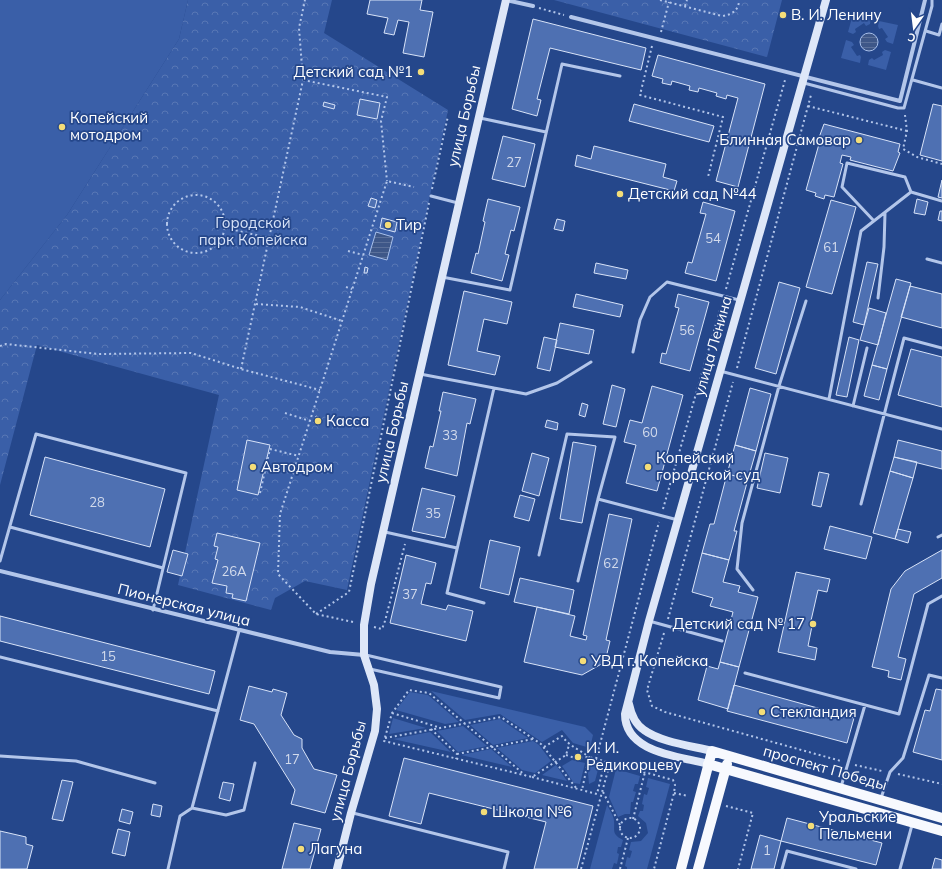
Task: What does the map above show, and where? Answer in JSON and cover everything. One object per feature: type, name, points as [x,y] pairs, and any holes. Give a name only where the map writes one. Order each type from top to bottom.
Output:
[{"type":"main road","name":"проспект Победы","points":[[712,751],[841,787],[942,818]]},
{"type":"main road","points":[[681,869],[712,751]]},
{"type":"main road","points":[[698,869],[730,756]]},
{"type":"main road","name":"проспект Победы","points":[[708,764],[942,832]]},
{"type":"street","points":[[506,0],[533,6]]},
{"type":"street","name":"улица Борьбы","points":[[337,869],[351,813],[376,731],[377,709],[374,685],[364,655],[364,625],[441,277],[506,0]]},
{"type":"street","name":"улица Ленина","points":[[629,701],[649,621],[826,0]]},
{"type":"street","points":[[571,16],[788,71],[803,79],[900,101],[926,0]]},
{"type":"street","name":"Пионерская улица","points":[[0,571],[153,610],[330,652],[364,655]]},
{"type":"street","points":[[629,701],[631,713],[643,730],[656,736],[712,751]]},
{"type":"street","name":"проспект Победы","points":[[629,701],[625,724],[634,739],[655,750],[708,764]]},
{"type":"lane","points":[[803,79],[898,108],[904,108],[926,31],[932,0]]},
{"type":"lane","points":[[926,31],[940,36],[942,24]]},
{"type":"lane","points":[[441,277],[510,290],[562,64],[620,76]]},
{"type":"lane","points":[[913,80],[942,88]]},
{"type":"lane","points":[[478,117],[546,132]]},
{"type":"lane","points":[[874,221],[842,187],[848,163],[905,177],[912,192],[942,201]]},
{"type":"lane","points":[[829,399],[861,231],[912,192]]},
{"type":"lane","points":[[431,196],[459,203]]},
{"type":"lane","points":[[878,298],[884,247],[885,213]]},
{"type":"lane","points":[[927,259],[942,262]]},
{"type":"lane","points":[[633,352],[640,320],[650,297],[667,282],[740,300]]},
{"type":"lane","points":[[753,590],[737,569],[742,523],[779,386],[806,301]]},
{"type":"lane","points":[[861,504],[886,414],[904,338],[942,348]]},
{"type":"lane","points":[[853,406],[867,348]]},
{"type":"lane","points":[[420,374],[526,394],[557,383],[591,362]]},
{"type":"lane","points":[[720,371],[942,429]]},
{"type":"lane","points":[[484,603],[447,593],[494,388]]},
{"type":"lane","points":[[0,561],[36,434],[186,473],[153,610]]},
{"type":"lane","points":[[539,555],[567,434],[614,437],[578,581]]},
{"type":"lane","points":[[598,499],[678,520]]},
{"type":"lane","points":[[10,527],[163,568]]},
{"type":"lane","points":[[384,532],[457,548]]},
{"type":"lane","points":[[938,537],[942,534]]},
{"type":"lane","points":[[745,673],[899,714],[928,604],[942,596]]},
{"type":"lane","points":[[649,621],[722,641]]},
{"type":"lane","points":[[168,869],[180,816],[192,808],[240,631]]},
{"type":"lane","points":[[364,655],[501,687],[499,698],[368,668]]},
{"type":"lane","points":[[0,657],[218,711]]},
{"type":"lane","points":[[880,799],[890,772],[903,758],[929,675],[942,678]]},
{"type":"lane","points":[[841,787],[866,705]]},
{"type":"lane","points":[[0,756],[76,761],[155,783]]},
{"type":"lane","points":[[192,808],[226,815],[244,810],[255,764]]},
{"type":"lane","points":[[351,813],[508,852],[504,869]]},
{"type":"lane","points":[[900,869],[913,823]]},
{"type":"lane","points":[[782,869],[787,851],[856,869]]},
{"type":"path","points":[[241,369],[303,80],[299,28],[305,0]]},
{"type":"path","points":[[660,0],[722,16],[729,15],[736,11],[739,0]]},
{"type":"path","points":[[685,6],[687,0]]},
{"type":"path","points":[[669,2],[640,95],[724,117],[708,177]]},
{"type":"path","points":[[533,6],[571,16]]},
{"type":"path","points":[[596,759],[661,516],[788,71]]},
{"type":"path","points":[[303,80],[387,97],[382,121],[387,181],[280,514],[278,574],[316,614],[353,622]]},
{"type":"path","points":[[811,95],[647,690],[652,706],[664,712],[848,763],[942,784]]},
{"type":"path","points":[[780,98],[785,99]]},
{"type":"path","points":[[808,106],[907,131]]},
{"type":"path","points":[[904,108],[907,131],[903,149],[917,157],[942,164]]},
{"type":"path","points":[[316,614],[349,592],[448,116]]},
{"type":"path","points":[[387,181],[414,187]]},
{"type":"path","points":[[199,195],[206,196],[218,204],[225,218],[226,228],[222,239],[212,250],[198,254],[190,253],[183,251],[172,241],[168,235],[167,220],[169,213],[178,201],[184,197],[199,195]]},
{"type":"path","points":[[226,228],[269,238]]},
{"type":"path","points":[[348,251],[363,255]]},
{"type":"path","points":[[346,288],[352,290]]},
{"type":"path","points":[[255,304],[300,307],[342,322]]},
{"type":"path","points":[[0,346],[6,344],[98,354],[192,353],[241,369],[320,390]]},
{"type":"path","points":[[285,413],[310,421]]},
{"type":"path","points":[[260,493],[270,450],[299,456]]},
{"type":"path","points":[[374,627],[382,629],[385,621],[406,537]]},
{"type":"path","points":[[526,776],[429,693],[409,690],[392,713],[384,741],[597,794],[605,761]]},
{"type":"path","points":[[392,713],[440,727]]},
{"type":"path","points":[[385,738],[501,717],[544,747],[577,789]]},
{"type":"path","points":[[431,729],[457,754]]},
{"type":"path","points":[[532,777],[566,755],[568,746],[562,736],[544,747]]},
{"type":"path","points":[[457,754],[533,739]]},
{"type":"path","points":[[568,746],[578,748],[589,757]]},
{"type":"path","points":[[456,759],[457,754]]},
{"type":"path","points":[[566,755],[575,758],[589,757],[673,780],[675,785],[674,793],[654,869]]},
{"type":"path","points":[[582,790],[589,757]]},
{"type":"path","points":[[581,869],[610,763]]},
{"type":"path","points":[[633,818],[645,772]]},
{"type":"path","points":[[602,791],[620,825],[620,830],[623,836],[628,838],[637,836],[640,831],[640,826],[633,818]]},
{"type":"path","points":[[674,793],[699,799]]},
{"type":"path","points":[[716,803],[753,813],[738,869]]},
{"type":"path","points":[[620,825],[628,818],[633,818]]},
{"type":"path","points":[[620,869],[628,838]]},
{"type":"green space","name":"Копейский мотодром","points":[[0,0],[188,0],[179,39],[67,215],[0,300]]},
{"type":"green space","name":"Городской парк Копейска","points":[[188,0],[332,0],[324,33],[448,110],[347,590],[305,581],[275,598],[271,610],[178,585],[219,395],[37,345],[0,485],[0,300],[67,215],[179,39]]},
{"type":"green space","points":[[554,0],[782,0],[767,57]]},
{"type":"green space","points":[[853,14],[871,18],[870,24],[866,26],[864,23],[855,29],[856,32],[853,34],[848,32]]},
{"type":"green space","points":[[879,21],[898,25],[893,44],[887,42],[885,39],[888,37],[882,28],[879,29]]},
{"type":"green space","points":[[846,40],[852,42],[854,45],[851,47],[857,56],[860,55],[860,63],[841,58]]},
{"type":"green space","points":[[885,50],[891,52],[886,70],[868,65],[869,60],[872,58],[874,60],[883,55],[882,52]]},
{"type":"green space","points":[[431,691],[585,727],[593,735],[590,748],[573,743],[562,730],[542,742],[500,714],[465,720]]},
{"type":"green space","points":[[410,692],[428,695],[459,722],[445,724],[396,710]]},
{"type":"green space","points":[[393,718],[426,728],[389,734]]},
{"type":"green space","points":[[500,719],[528,738],[493,745],[470,725]]},
{"type":"green space","points":[[463,726],[487,746],[458,752],[437,731]]},
{"type":"green space","points":[[430,732],[451,752],[393,739]]},
{"type":"green space","points":[[533,741],[539,745],[551,761],[535,773],[522,770],[497,748]]},
{"type":"green space","points":[[491,749],[512,767],[461,755]]},
{"type":"green space","points":[[572,760],[585,763],[580,784],[574,783],[562,766]]},
{"type":"green space","points":[[591,764],[599,766],[595,781],[589,784],[588,773]]},
{"type":"green space","points":[[556,765],[567,781],[542,775]]},
{"type":"green space","points":[[616,769],[640,776],[638,784],[635,784],[633,791],[636,792],[633,802],[631,802],[630,814],[625,814],[618,817],[609,797]]},
{"type":"green space","points":[[648,778],[670,784],[647,869],[627,869],[625,866],[627,857],[630,858],[632,851],[629,850],[631,842],[641,841],[648,833],[646,823],[638,816],[640,811],[643,811],[644,805],[642,804],[644,794],[647,795],[649,788],[646,787]]},
{"type":"green space","points":[[607,805],[614,819],[615,834],[623,840],[621,847],[618,847],[617,853],[619,854],[617,864],[614,863],[612,869],[590,869]]},
{"type":"shaded area","points":[[869,33],[875,36],[878,42],[875,48],[869,51],[863,48],[860,42],[863,36]]},
{"type":"shaded area","points":[[376,232],[393,237],[387,260],[369,255]]},
{"type":"building","points":[[370,0],[422,0],[420,10],[433,12],[424,57],[403,53],[409,22],[398,20],[394,35],[384,33],[388,18],[367,14]]},
{"type":"building","points":[[533,19],[646,48],[641,70],[550,48],[537,99],[541,100],[537,116],[512,109]]},
{"type":"building","points":[[658,55],[765,84],[738,187],[716,181],[738,98],[727,95],[726,99],[716,96],[717,93],[699,88],[698,92],[689,90],[690,86],[672,81],[671,85],[662,83],[663,79],[652,76]]},
{"type":"building","points":[[360,99],[380,103],[377,119],[357,115]]},
{"type":"building","points":[[324,102],[335,105],[334,109],[323,106]]},
{"type":"building","points":[[634,104],[714,126],[709,142],[629,121]]},
{"type":"building","points":[[933,104],[942,106],[942,161],[920,155]]},
{"type":"building","points":[[824,124],[900,144],[898,152],[900,153],[893,171],[850,160],[851,157],[842,155],[840,163],[843,164],[834,197],[825,195],[824,199],[815,196],[816,193],[806,190],[819,144],[817,143]]},
{"type":"building","points":[[503,136],[535,144],[525,187],[492,179]]},
{"type":"building","points":[[594,146],[666,164],[663,177],[677,181],[674,191],[575,166],[577,155],[591,159]]},
{"type":"building","points":[[942,180],[942,198],[938,197]]},
{"type":"building","points":[[371,198],[377,200],[375,208],[368,206]]},
{"type":"building","points":[[488,199],[520,207],[514,231],[511,230],[505,254],[509,255],[502,281],[471,273],[476,253],[478,254]]},
{"type":"building","points":[[917,199],[928,202],[925,215],[914,213]]},
{"type":"building","points":[[831,200],[856,207],[832,294],[806,287]]},
{"type":"building","points":[[703,202],[735,211],[716,281],[685,273],[688,262],[692,263],[706,214],[700,213]]},
{"type":"building","points":[[940,211],[942,211],[942,221],[938,220]]},
{"type":"building","name":"Тир","points":[[382,218],[397,222],[395,232],[380,228]]},
{"type":"building","points":[[557,219],[565,221],[563,231],[554,229]]},
{"type":"building","points":[[867,262],[878,264],[864,325],[853,322]]},
{"type":"building","points":[[596,263],[628,270],[626,279],[594,273]]},
{"type":"building","points":[[365,267],[368,268],[367,273],[364,273]]},
{"type":"building","points":[[896,279],[911,283],[887,369],[872,365]]},
{"type":"building","points":[[779,282],[800,288],[776,374],[755,368]]},
{"type":"building","points":[[910,286],[942,294],[942,328],[901,317]]},
{"type":"building","points":[[464,291],[512,302],[507,324],[484,319],[477,351],[500,356],[495,375],[448,365]]},
{"type":"building","points":[[576,294],[623,305],[620,317],[573,307]]},
{"type":"building","points":[[678,294],[709,302],[690,371],[660,363],[662,353],[666,354],[679,308],[675,307]]},
{"type":"building","points":[[869,308],[886,313],[878,345],[860,340]]},
{"type":"building","points":[[560,323],[594,330],[589,354],[555,347]]},
{"type":"building","points":[[544,337],[557,340],[550,371],[537,368]]},
{"type":"building","points":[[849,337],[859,340],[847,397],[836,395]]},
{"type":"building","points":[[911,349],[942,357],[942,407],[898,395]]},
{"type":"building","points":[[872,365],[887,369],[879,400],[864,396]]},
{"type":"building","points":[[612,385],[625,389],[616,427],[603,424]]},
{"type":"building","points":[[652,386],[683,395],[657,491],[626,483],[636,445],[624,442],[630,420],[642,423]]},
{"type":"building","points":[[750,388],[771,394],[756,451],[735,445]]},
{"type":"building","points":[[443,392],[476,399],[470,424],[467,423],[457,476],[425,468],[430,446],[433,447],[441,411],[439,411]]},
{"type":"building","points":[[582,403],[588,405],[585,417],[579,415]]},
{"type":"building","name":"Касса","points":[[316,416],[321,418],[319,425],[314,423]]},
{"type":"building","points":[[547,420],[558,423],[557,430],[545,427]]},
{"type":"building","name":"Автодром","points":[[247,440],[270,445],[258,495],[237,490]]},
{"type":"building","points":[[898,440],[942,451],[942,469],[894,457]]},
{"type":"building","points":[[573,442],[596,446],[582,523],[560,519]]},
{"type":"building","points":[[735,445],[756,451],[748,479],[727,474]]},
{"type":"building","points":[[532,453],[549,458],[539,496],[522,491]]},
{"type":"building","points":[[765,453],[788,458],[780,493],[757,488]]},
{"type":"building","points":[[45,457],[165,489],[150,547],[30,515]]},
{"type":"building","points":[[894,457],[917,462],[913,478],[890,471]]},
{"type":"building","points":[[890,471],[913,478],[895,539],[873,533]]},
{"type":"building","points":[[819,472],[829,474],[821,507],[812,505]]},
{"type":"building","points":[[727,474],[748,479],[734,531],[737,531],[729,560],[702,553],[710,524],[714,524]]},
{"type":"building","points":[[422,488],[455,496],[445,538],[412,531]]},
{"type":"building","points":[[520,495],[535,499],[529,521],[514,517]]},
{"type":"building","points":[[609,514],[632,519],[606,640],[610,641],[605,662],[582,675],[524,662],[537,607],[575,616],[570,636],[586,640],[587,636],[583,635]]},
{"type":"building","points":[[830,526],[872,537],[866,559],[824,549]]},
{"type":"building","points":[[898,529],[911,532],[908,543],[895,539]]},
{"type":"building","points":[[217,533],[260,543],[246,601],[232,598],[233,594],[226,593],[227,586],[212,583],[218,560],[215,559],[218,547],[214,546]]},
{"type":"building","points":[[490,540],[520,547],[509,595],[480,588]]},
{"type":"building","points":[[173,550],[188,554],[182,576],[167,572]]},
{"type":"building","points":[[942,550],[942,578],[914,594],[898,657],[906,659],[901,680],[888,677],[889,671],[872,667],[891,589],[905,571]]},
{"type":"building","points":[[702,553],[729,560],[723,582],[740,586],[738,592],[758,597],[739,667],[720,662],[733,612],[710,606],[713,598],[692,592]]},
{"type":"building","points":[[406,555],[436,563],[431,584],[426,583],[421,604],[446,610],[448,605],[473,611],[466,641],[390,623]]},
{"type":"building","points":[[796,572],[830,579],[827,592],[818,590],[810,625],[812,626],[808,646],[817,648],[815,660],[778,652]]},
{"type":"building","points":[[520,578],[574,590],[569,614],[514,602]]},
{"type":"building","points":[[0,616],[215,671],[209,694],[0,641]]},
{"type":"building","points":[[720,662],[739,667],[728,709],[698,700],[707,666],[718,669]]},
{"type":"building","points":[[734,685],[854,718],[847,743],[727,711]]},
{"type":"building","points":[[249,686],[272,692],[273,689],[287,693],[281,715],[294,735],[302,739],[302,748],[314,769],[337,775],[325,813],[291,804],[295,790],[254,724],[240,720]]},
{"type":"building","points":[[936,689],[942,690],[942,760],[913,752],[925,710],[930,711]]},
{"type":"building","points":[[404,758],[593,806],[577,869],[534,869],[546,822],[429,793],[421,824],[389,816]]},
{"type":"building","points":[[62,780],[73,782],[63,821],[52,819]]},
{"type":"building","points":[[223,782],[234,784],[230,801],[219,798]]},
{"type":"building","points":[[153,804],[162,806],[160,817],[151,815]]},
{"type":"building","points":[[122,809],[133,812],[130,824],[119,821]]},
{"type":"building","points":[[787,818],[882,843],[876,865],[781,841]]},
{"type":"building","name":"Лагуна","points":[[294,823],[321,829],[310,869],[282,869]]},
{"type":"building","points":[[118,829],[130,832],[125,856],[112,853]]},
{"type":"building","points":[[0,831],[26,837],[26,844],[33,846],[27,869],[0,869]]},
{"type":"building","points":[[760,835],[781,841],[774,869],[751,869]]},
{"type":"building","points":[[935,858],[942,860],[942,869],[932,869]]},
{"type":"place","name":"В. И. Ленину","points":[[783,15]]},
{"type":"place","name":"Детский сад №1","points":[[421,72]]},
{"type":"place","name":"Копейский мотодром","points":[[62,127]]},
{"type":"place","name":"Блинная Самовар","points":[[859,140]]},
{"type":"place","name":"Детский сад №44","points":[[620,194]]},
{"type":"place","name":"Тир","points":[[388,225]]},
{"type":"place","name":"Касса","points":[[318,421]]},
{"type":"place","name":"Автодром","points":[[253,467]]},
{"type":"place","name":"Копейский городской суд","points":[[648,467]]},
{"type":"place","name":"Детский сад № 17","points":[[813,624]]},
{"type":"place","name":"УВД г. Копейска","points":[[583,661]]},
{"type":"place","name":"Стекландия","points":[[762,712]]},
{"type":"place","name":"И. И. Редикорцеву","points":[[578,757]]},
{"type":"place","name":"Школа №6","points":[[484,812]]},
{"type":"place","name":"Уральские Пельмени","points":[[811,826]]},
{"type":"place","name":"Лагуна","points":[[301,849]]}]
